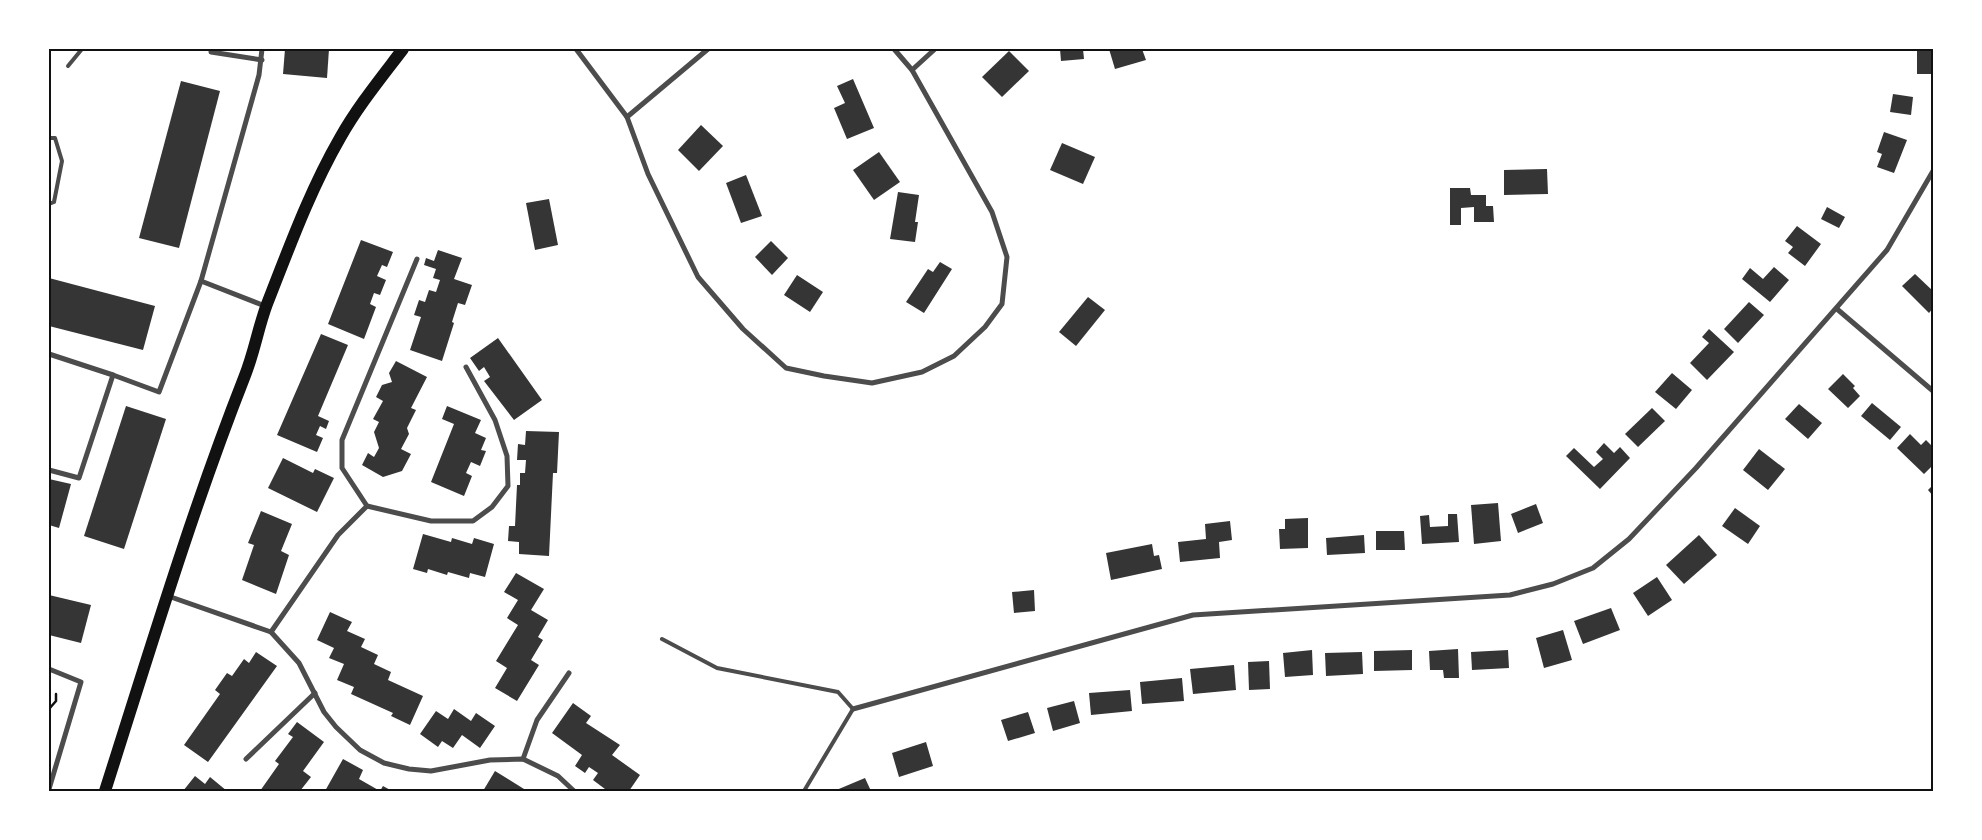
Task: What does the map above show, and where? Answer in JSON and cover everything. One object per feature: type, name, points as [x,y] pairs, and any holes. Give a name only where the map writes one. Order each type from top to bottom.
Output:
[{"type":"main road","points":[[105,791],[167,596],[244,378],[266,307],[319,177],[367,95],[403,49]]},
{"type":"street","points":[[212,49],[211,52],[262,60]]},
{"type":"street","points":[[49,354],[159,392],[201,281],[262,60],[262,49]]},
{"type":"street","points":[[576,49],[627,117],[648,174],[698,277],[743,329],[786,368],[872,383],[922,372],[954,356],[985,326],[1002,304],[1007,257],[992,212],[912,70],[894,49]]},
{"type":"street","points":[[627,117],[708,49]]},
{"type":"street","points":[[912,70],[936,49]]},
{"type":"street","points":[[853,709],[1193,615],[1510,595],[1552,584],[1593,568],[1629,539],[1676,489],[1888,250],[1933,171]]},
{"type":"street","points":[[418,259],[342,440],[342,468],[367,506],[431,521],[473,522],[492,506],[508,486],[507,456],[495,420],[466,367]]},
{"type":"street","points":[[201,281],[266,307]]},
{"type":"street","points":[[1837,309],[1933,391]]},
{"type":"street","points":[[49,470],[79,478],[113,375]]},
{"type":"street","points":[[271,632],[338,535],[367,506]]},
{"type":"street","points":[[167,596],[271,632],[299,663],[324,712],[347,740],[371,757],[390,765],[431,771],[484,761],[523,759],[558,776],[574,791]]},
{"type":"street","points":[[49,669],[81,682],[49,789]]},
{"type":"street","points":[[523,759],[537,720],[569,673]]},
{"type":"street","points":[[246,759],[315,693]]},
{"type":"lane","points":[[68,66],[82,49]]},
{"type":"lane","points":[[49,138],[54,138],[62,161],[54,202],[49,204]]},
{"type":"lane","points":[[662,639],[717,668],[838,692],[853,709],[804,791]]},
{"type":"path","points":[[49,708],[56,700],[56,694]]},
{"type":"building","points":[[285,49],[329,49],[327,78],[283,74]]},
{"type":"building","points":[[1060,49],[1083,49],[1084,59],[1061,61]]},
{"type":"building","points":[[1109,49],[1142,49],[1146,60],[1115,69]]},
{"type":"building","points":[[1917,49],[1933,49],[1933,74],[1917,74]]},
{"type":"building","points":[[1009,51],[1029,71],[1002,97],[982,77]]},
{"type":"building","points":[[853,79],[874,128],[847,139],[834,108],[845,103],[837,86]]},
{"type":"building","points":[[181,81],[220,91],[179,248],[139,238]]},
{"type":"building","points":[[1893,94],[1913,97],[1911,115],[1890,112]]},
{"type":"building","points":[[701,125],[723,146],[699,171],[678,150]]},
{"type":"building","points":[[1884,132],[1907,140],[1894,173],[1877,167],[1882,154],[1877,152]]},
{"type":"building","points":[[1062,143],[1095,157],[1083,184],[1050,170]]},
{"type":"building","points":[[879,152],[900,182],[874,200],[853,170]]},
{"type":"building","points":[[1547,169],[1548,194],[1504,195],[1504,170]]},
{"type":"building","points":[[746,175],[762,216],[741,223],[726,183]]},
{"type":"building","points":[[1450,188],[1470,188],[1471,195],[1486,195],[1486,206],[1493,206],[1494,222],[1474,222],[1474,207],[1461,208],[1461,225],[1450,225]]},
{"type":"building","points":[[898,192],[919,195],[915,222],[918,222],[915,242],[890,239]]},
{"type":"building","points":[[549,199],[558,245],[535,250],[526,203]]},
{"type":"building","points":[[1827,207],[1845,217],[1839,228],[1821,219]]},
{"type":"building","points":[[1797,226],[1821,244],[1805,266],[1788,253],[1793,247],[1785,241]]},
{"type":"building","points":[[361,240],[393,252],[387,267],[382,265],[377,276],[386,280],[380,295],[374,293],[370,304],[376,307],[364,339],[328,324]]},
{"type":"building","points":[[771,241],[788,258],[772,275],[755,257]]},
{"type":"building","points":[[438,250],[462,258],[454,279],[472,285],[465,305],[458,303],[442,361],[410,350],[421,317],[414,315],[419,300],[425,302],[429,290],[436,292],[440,280],[433,278],[436,269],[424,265],[426,258],[434,261]]},
{"type":"building","points":[[940,262],[952,269],[924,313],[906,302],[928,269],[933,272]]},
{"type":"building","points":[[1774,267],[1789,280],[1770,302],[1742,279],[1750,268],[1763,279]]},
{"type":"building","points":[[1915,274],[1933,291],[1933,308],[1929,313],[1902,286]]},
{"type":"building","points":[[797,275],[823,292],[810,312],[784,295]]},
{"type":"building","points":[[49,278],[155,306],[143,350],[49,326]]},
{"type":"building","points":[[1088,297],[1105,310],[1076,346],[1059,332]]},
{"type":"building","points":[[1749,302],[1764,315],[1738,343],[1724,329]]},
{"type":"building","points":[[1709,329],[1734,352],[1707,380],[1690,363],[1709,343],[1702,337]]},
{"type":"building","points":[[321,334],[348,345],[318,416],[329,421],[326,429],[320,426],[316,435],[323,438],[317,452],[277,435]]},
{"type":"building","points":[[498,338],[542,400],[514,420],[484,381],[490,377],[484,367],[479,371],[470,358]]},
{"type":"building","points":[[396,361],[427,377],[411,408],[416,410],[407,428],[409,434],[401,449],[411,454],[402,471],[383,477],[362,465],[368,453],[374,457],[379,448],[374,432],[379,422],[373,419],[383,401],[376,397],[382,385],[392,382],[389,373]]},
{"type":"building","points":[[1672,373],[1692,390],[1676,409],[1655,392]]},
{"type":"building","points":[[1843,374],[1855,386],[1853,388],[1860,396],[1848,408],[1828,389]]},
{"type":"building","points":[[1872,403],[1901,427],[1890,440],[1861,416]]},
{"type":"building","points":[[1799,404],[1822,423],[1808,439],[1785,419]]},
{"type":"building","points":[[126,406],[166,419],[124,549],[84,536]]},
{"type":"building","points":[[447,406],[481,420],[475,433],[486,438],[481,450],[486,451],[480,466],[471,462],[466,473],[472,476],[464,496],[431,482],[454,424],[442,419]]},
{"type":"building","points":[[1652,408],[1665,421],[1638,447],[1625,434]]},
{"type":"building","points":[[526,431],[559,432],[557,473],[553,473],[549,556],[519,554],[519,542],[508,541],[509,526],[515,526],[517,485],[520,485],[520,473],[525,473],[526,460],[517,460],[518,444],[525,445]]},
{"type":"building","points":[[1910,434],[1921,445],[1926,440],[1933,447],[1933,465],[1924,474],[1897,448]]},
{"type":"building","points":[[1604,443],[1614,453],[1620,447],[1630,458],[1600,489],[1566,456],[1574,448],[1594,467],[1603,459],[1596,452]]},
{"type":"building","points":[[1759,449],[1785,469],[1768,490],[1743,470]]},
{"type":"building","points":[[283,458],[313,473],[315,469],[334,478],[317,512],[268,488]]},
{"type":"building","points":[[49,479],[71,484],[59,528],[49,525]]},
{"type":"building","points":[[1933,485],[1933,496],[1928,490]]},
{"type":"building","points":[[1498,503],[1501,541],[1474,544],[1471,505]]},
{"type":"building","points":[[1536,504],[1543,523],[1518,533],[1511,514]]},
{"type":"building","points":[[1735,508],[1760,526],[1748,544],[1722,526]]},
{"type":"building","points":[[261,511],[292,524],[281,551],[289,555],[276,594],[242,580],[254,545],[248,543]]},
{"type":"building","points":[[1448,514],[1457,514],[1459,542],[1422,544],[1420,516],[1429,515],[1430,527],[1448,526]]},
{"type":"building","points":[[1308,518],[1308,548],[1280,549],[1279,529],[1285,529],[1285,519]]},
{"type":"building","points":[[1230,521],[1232,540],[1219,542],[1220,558],[1180,562],[1178,542],[1206,539],[1205,524]]},
{"type":"building","points":[[1376,531],[1404,531],[1405,550],[1376,550]]},
{"type":"building","points":[[423,534],[451,542],[452,538],[472,544],[474,538],[494,544],[485,577],[470,573],[469,578],[448,572],[447,575],[428,569],[427,573],[413,569]]},
{"type":"building","points":[[1364,535],[1365,553],[1327,555],[1326,538]]},
{"type":"building","points":[[1699,535],[1717,555],[1684,584],[1666,565]]},
{"type":"building","points":[[1152,544],[1154,556],[1159,555],[1162,569],[1111,580],[1106,553]]},
{"type":"building","points":[[516,573],[544,589],[531,610],[548,620],[538,637],[543,640],[531,660],[539,665],[517,701],[495,688],[507,668],[496,661],[518,625],[507,618],[518,600],[504,592]]},
{"type":"building","points":[[1657,577],[1672,600],[1648,616],[1633,593]]},
{"type":"building","points":[[1034,590],[1035,611],[1014,613],[1012,592]]},
{"type":"building","points":[[49,595],[91,605],[81,643],[49,635]]},
{"type":"building","points":[[1611,608],[1620,630],[1583,644],[1574,621]]},
{"type":"building","points":[[330,612],[352,622],[347,631],[365,639],[361,647],[378,655],[374,664],[391,672],[388,680],[423,696],[410,725],[391,716],[393,713],[351,694],[354,687],[337,680],[344,664],[329,658],[334,648],[317,640]]},
{"type":"building","points":[[1563,630],[1572,660],[1544,668],[1536,638]]},
{"type":"building","points":[[1458,649],[1459,678],[1444,678],[1443,670],[1430,670],[1429,651]]},
{"type":"building","points":[[1312,650],[1313,675],[1285,677],[1283,653]]},
{"type":"building","points":[[1412,650],[1412,670],[1374,671],[1374,651]]},
{"type":"building","points":[[1508,650],[1509,668],[1472,670],[1471,652]]},
{"type":"building","points":[[256,652],[277,666],[208,762],[184,745],[220,694],[215,690],[227,673],[232,676],[244,659],[249,663]]},
{"type":"building","points":[[1362,652],[1363,674],[1326,676],[1325,653]]},
{"type":"building","points":[[1269,661],[1270,689],[1249,690],[1248,662]]},
{"type":"building","points":[[1234,665],[1236,690],[1193,694],[1190,669]]},
{"type":"building","points":[[1182,678],[1184,701],[1142,704],[1140,682]]},
{"type":"building","points":[[1130,690],[1132,711],[1091,715],[1089,693]]},
{"type":"building","points":[[1074,701],[1080,723],[1053,731],[1047,708]]},
{"type":"building","points":[[573,703],[591,716],[586,723],[620,745],[612,755],[640,775],[629,791],[604,791],[605,789],[593,780],[598,773],[589,767],[585,773],[575,766],[582,755],[552,733]]},
{"type":"building","points":[[454,709],[471,721],[476,713],[495,726],[480,748],[462,735],[453,748],[442,741],[438,747],[420,734],[436,711],[448,719]]},
{"type":"building","points":[[1028,712],[1035,733],[1008,741],[1001,720]]},
{"type":"building","points":[[297,722],[324,742],[303,771],[311,777],[300,791],[260,791],[279,764],[275,761],[293,737],[288,734]]},
{"type":"building","points":[[926,742],[933,766],[899,777],[892,753]]},
{"type":"building","points":[[343,759],[363,770],[359,779],[380,791],[325,791]]},
{"type":"building","points":[[495,771],[524,789],[523,791],[483,791]]},
{"type":"building","points":[[195,776],[205,784],[210,777],[227,791],[183,791]]},
{"type":"building","points":[[865,778],[871,791],[834,791]]},
{"type":"building","points":[[383,786],[392,791],[380,791]]}]
